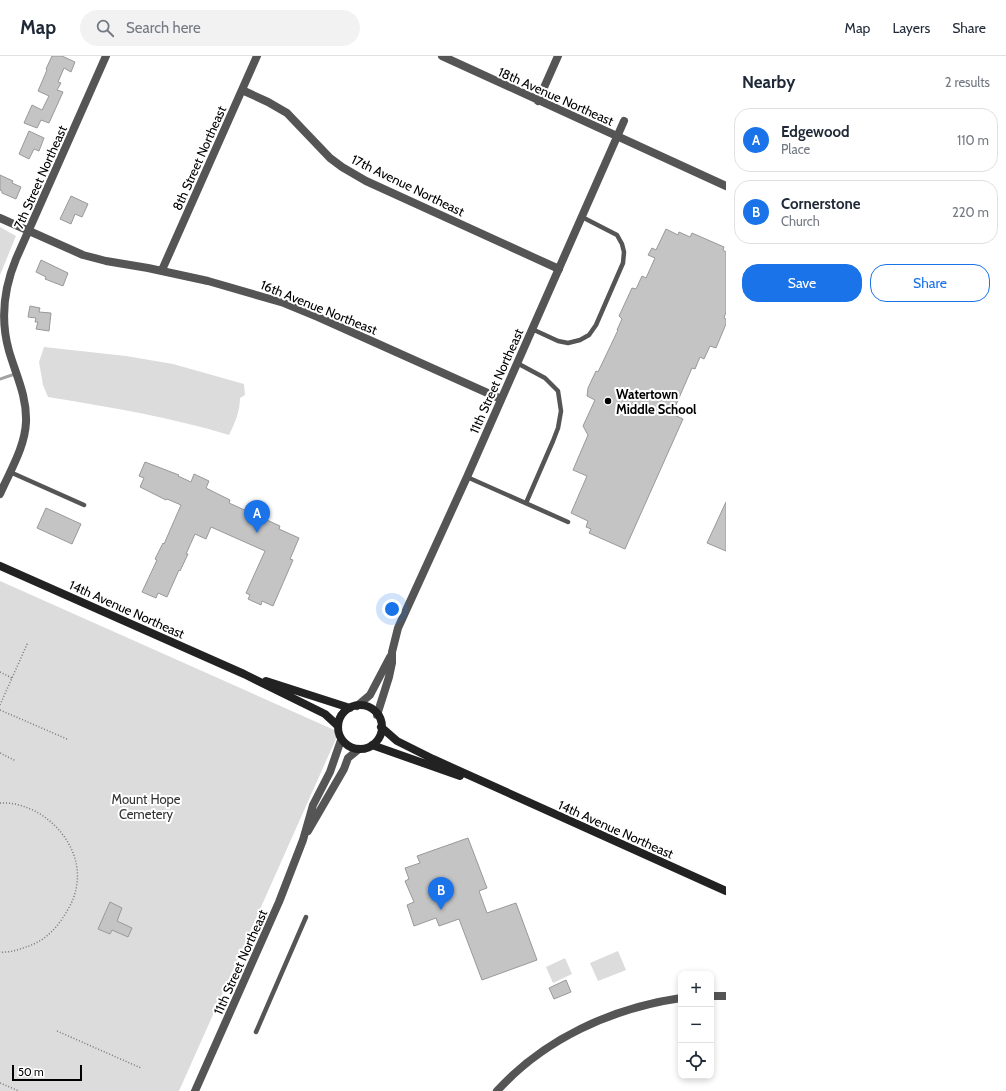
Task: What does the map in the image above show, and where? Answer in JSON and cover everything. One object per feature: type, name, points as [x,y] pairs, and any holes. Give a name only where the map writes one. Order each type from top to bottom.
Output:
[{"type":"main road","name":"14th Avenue Northeast","points":[[0,566],[244,674],[325,714],[338,726]]},
{"type":"main road","name":"14th Avenue Northeast","points":[[244,674],[353,707]]},
{"type":"main road","points":[[353,707],[368,708],[377,715],[382,727],[377,740],[372,745],[359,749],[346,745],[338,733],[340,719],[344,712],[353,707]]},
{"type":"main road","name":"14th Avenue Northeast","points":[[382,727],[397,741],[433,760],[726,891]]},
{"type":"main road","name":"14th Avenue Northeast","points":[[372,745],[392,751],[442,771],[496,788]]},
{"type":"street","name":"7th Street Northeast","points":[[0,494],[23,439],[26,411],[22,387],[8,350],[3,316],[4,302],[10,273],[106,56]]},
{"type":"street","name":"8th Street Northeast","points":[[162,270],[257,56]]},
{"type":"street","name":"18th Avenue Northeast","points":[[442,56],[726,186]]},
{"type":"street","points":[[538,100],[558,56]]},
{"type":"street","name":"17th Avenue Northeast","points":[[242,90],[287,113],[330,158],[366,181],[559,268]]},
{"type":"street","name":"11th Street Northeast","points":[[353,707],[370,695],[392,652],[398,628],[467,477],[624,121]]},
{"type":"street","name":"16th Avenue Northeast","points":[[0,218],[94,259],[162,270],[233,287],[298,309],[501,399]]},
{"type":"street","name":"11th Street Northeast","points":[[377,715],[389,677],[392,663],[392,652]]},
{"type":"street","name":"11th Street Northeast","points":[[195,1091],[279,902],[303,840],[313,805],[330,772],[342,740]]},
{"type":"street","name":"11th Street Northeast","points":[[303,840],[344,769],[348,758],[359,749]]},
{"type":"street","points":[[714,996],[726,996]]},
{"type":"street","points":[[497,1091],[531,1059],[574,1032],[600,1020],[634,1008],[678,999]]},
{"type":"lane","points":[[532,329],[558,341],[568,343],[580,340],[589,335],[596,325],[623,263],[624,252],[617,235],[582,217]]},
{"type":"lane","points":[[517,363],[545,378],[558,392],[561,411],[554,441],[526,503]]},
{"type":"lane","points":[[10,472],[84,505]]},
{"type":"lane","points":[[467,477],[568,522]]},
{"type":"lane","points":[[256,1032],[306,917]]},
{"type":"path","points":[[0,705],[28,642]]},
{"type":"path","points":[[0,672],[12,678]]},
{"type":"path","points":[[0,710],[67,739]]},
{"type":"path","points":[[0,753],[16,761]]},
{"type":"path","points":[[0,803],[13,803],[24,806],[35,811],[52,823],[61,832],[72,851],[76,861],[78,876],[77,888],[73,900],[68,910],[51,932],[39,942],[15,951],[0,952]]},
{"type":"path","points":[[57,1031],[141,1068]]},
{"type":"path","points":[[0,1083],[19,1091]]},
{"type":"green space","points":[[0,227],[16,236],[0,275]]},
{"type":"green space","points":[[44,347],[126,356],[173,364],[244,384],[245,395],[240,398],[237,417],[229,435],[162,418],[48,397],[43,385],[39,362]]},
{"type":"green space","name":"Mount Hope Cemetery","points":[[0,581],[339,732],[179,1091],[0,1091]]},
{"type":"green space","points":[[618,951],[626,970],[598,981],[590,963]]},
{"type":"green space","points":[[565,958],[572,974],[553,983],[546,967]]},
{"type":"building","points":[[52,56],[62,56],[75,62],[71,72],[64,68],[58,82],[61,83],[57,90],[63,92],[49,123],[41,120],[37,128],[24,123],[32,105],[42,110],[49,96],[38,91]]},
{"type":"building","points":[[29,131],[44,138],[39,151],[34,149],[29,159],[19,154]]},
{"type":"building","points":[[0,175],[13,181],[12,183],[21,187],[16,199],[2,193],[0,190]]},
{"type":"building","points":[[71,196],[88,204],[82,217],[75,214],[71,224],[60,219]]},
{"type":"building","points":[[666,229],[678,235],[679,232],[690,237],[692,233],[724,247],[723,250],[726,252],[726,312],[724,318],[726,319],[726,324],[716,348],[710,346],[704,359],[700,357],[695,369],[692,368],[672,414],[683,419],[625,549],[589,533],[591,529],[586,527],[588,521],[571,513],[587,476],[573,470],[588,435],[583,426],[595,400],[587,396],[588,388],[596,371],[598,372],[618,330],[622,319],[619,316],[632,288],[636,289],[642,276],[646,278],[655,258],[648,255],[652,248],[656,250]]},
{"type":"building","points":[[41,260],[68,273],[63,286],[45,279],[46,277],[36,272]]},
{"type":"building","points":[[30,306],[40,308],[39,312],[51,313],[49,331],[36,329],[38,322],[35,322],[36,318],[28,317]]},
{"type":"building","points":[[145,462],[179,475],[178,476],[191,482],[194,474],[209,481],[206,488],[230,500],[229,503],[280,526],[279,529],[299,538],[290,559],[293,560],[273,606],[262,601],[261,605],[248,599],[250,595],[246,593],[265,551],[211,527],[206,539],[195,534],[186,554],[188,554],[167,597],[158,593],[156,598],[142,592],[157,560],[155,559],[163,543],[164,544],[181,505],[167,499],[166,500],[140,487],[144,478],[139,476]]},
{"type":"building","points":[[726,502],[726,551],[707,543]]},
{"type":"building","points":[[46,508],[81,524],[72,544],[37,528]]},
{"type":"building","points":[[468,838],[487,888],[479,891],[487,913],[516,903],[537,960],[482,980],[459,919],[439,926],[436,918],[414,926],[407,905],[414,902],[405,881],[409,879],[405,868],[420,863],[417,856]]},
{"type":"building","points":[[110,902],[122,908],[117,921],[132,928],[128,937],[112,930],[110,934],[98,929]]},
{"type":"building","points":[[566,980],[571,992],[554,999],[549,988]]},
{"type":"waterway","points":[[0,379],[15,374]]},
{"type":"place","name":"Watertown Middle School","points":[[608,401]]},
{"type":"place","name":"Edgewood","points":[[257,533]]},
{"type":"place","name":"Cornerstone","points":[[441,910]]}]
